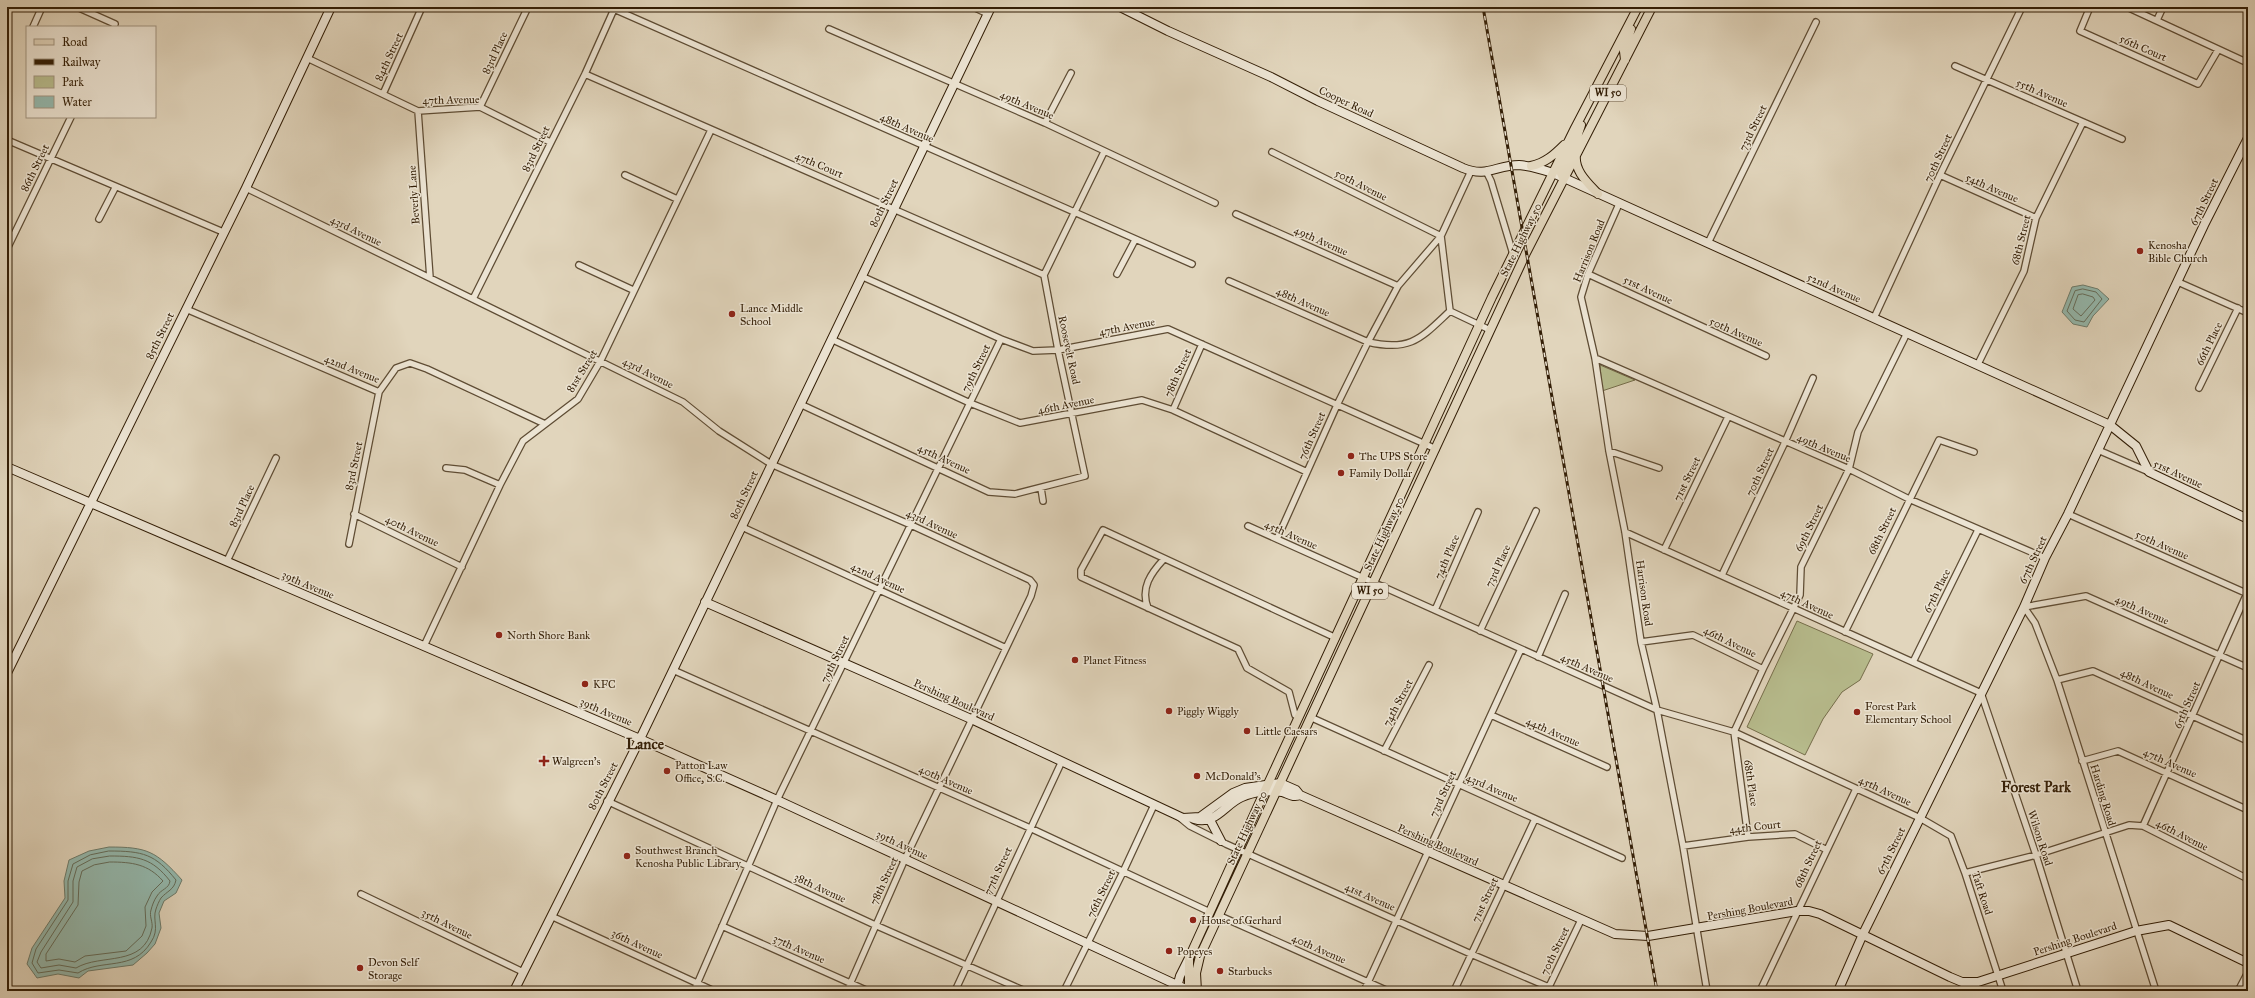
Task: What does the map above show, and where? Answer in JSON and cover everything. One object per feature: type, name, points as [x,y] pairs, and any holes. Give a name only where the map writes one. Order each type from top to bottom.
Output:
[{"type":"main road","name":"State Highway 50","points":[[1197,991],[1197,967],[1247,853],[1374,583],[1532,240],[1652,7]]},
{"type":"main road","name":"State Highway 50","points":[[1190,991],[1189,958],[1265,789],[1336,638],[1479,325],[1568,142],[1637,9]]},
{"type":"main road","points":[[1625,60],[1624,51],[1637,9]]},
{"type":"main road","points":[[1563,178],[1560,171],[1576,140],[1586,107]]},
{"type":"main road","points":[[1531,166],[1540,164],[1550,158],[1568,142]]},
{"type":"main road","points":[[1577,153],[1575,162],[1580,174],[1598,194]]},
{"type":"main road","points":[[1532,240],[1537,219],[1553,183],[1553,173]]},
{"type":"street","points":[[33,26],[42,7]]},
{"type":"street","points":[[77,7],[114,26]]},
{"type":"street","name":"85th Street","points":[[7,673],[246,188],[331,7]]},
{"type":"street","name":"84th Street","points":[[383,94],[422,7]]},
{"type":"street","name":"83rd Place","points":[[480,107],[528,7]]},
{"type":"street","points":[[973,7],[989,10]]},
{"type":"street","name":"Cooper Road","points":[[1120,7],[1168,31],[1271,77],[1318,101],[1470,171],[1487,173]]},
{"type":"street","name":"70th Street","points":[[1874,318],[1940,175],[2022,7]]},
{"type":"street","name":"56th Court","points":[[2090,7],[2080,31],[2198,84],[2218,50]]},
{"type":"street","points":[[2127,7],[2248,63]]},
{"type":"street","points":[[2157,20],[2163,7]]},
{"type":"street","name":"83rd Street","points":[[473,299],[585,74],[614,8]]},
{"type":"street","name":"48th Avenue","points":[[614,8],[1074,214],[1192,264]]},
{"type":"street","name":"80th Street","points":[[514,991],[607,801],[640,739],[989,10]]},
{"type":"street","name":"73rd Street","points":[[1708,243],[1816,22]]},
{"type":"street","name":"49th Avenue","points":[[829,29],[952,85],[1046,123],[1215,204]]},
{"type":"street","name":"47th Avenue","points":[[307,58],[418,110],[480,107],[550,142]]},
{"type":"street","name":"55th Avenue","points":[[1955,66],[2122,139]]},
{"type":"street","points":[[1046,123],[1070,73]]},
{"type":"street","name":"47th Court","points":[[585,74],[1044,275]]},
{"type":"street","name":"Beverly Lane","points":[[418,110],[430,278]]},
{"type":"street","name":"86th Street","points":[[7,249],[71,118]]},
{"type":"street","name":"68th Street","points":[[1978,364],[2024,271],[2036,218],[2083,122]]},
{"type":"street","name":"81st Street","points":[[424,646],[500,485],[523,441],[578,399],[601,360],[633,290],[711,130]]},
{"type":"street","name":"67th Street","points":[[1838,991],[1863,934],[2024,607],[2045,558],[2068,514],[2248,138]]},
{"type":"street","points":[[7,140],[114,188],[223,232]]},
{"type":"street","points":[[1044,275],[1104,152]]},
{"type":"street","name":"50th Avenue","points":[[1272,152],[1441,236]]},
{"type":"street","name":"52nd Avenue","points":[[1487,173],[1511,166],[1531,166],[1553,173],[1619,204],[1978,364],[2110,425],[2136,446],[2149,472]]},
{"type":"street","name":"76th Street","points":[[1277,539],[1337,405],[1368,342],[1398,286],[1441,236],[1470,171]]},
{"type":"street","points":[[1487,173],[1491,181],[1513,254]]},
{"type":"street","points":[[625,174],[678,199]]},
{"type":"street","name":"54th Avenue","points":[[1940,175],[2036,218]]},
{"type":"street","points":[[99,219],[114,188]]},
{"type":"street","name":"43rd Avenue","points":[[246,188],[601,360],[683,402],[719,431],[772,464],[911,525],[1030,580],[1034,585]]},
{"type":"street","name":"Harrison Road","points":[[1619,204],[1588,274],[1581,297],[1595,358],[1609,451],[1625,532],[1641,642],[1657,710],[1683,846],[1707,991]]},
{"type":"street","name":"49th Avenue","points":[[1236,214],[1398,286]]},
{"type":"street","points":[[1441,236],[1450,311]]},
{"type":"street","points":[[1117,274],[1134,240]]},
{"type":"street","points":[[579,265],[633,290]]},
{"type":"street","name":"51st Avenue","points":[[1588,274],[1698,325]]},
{"type":"street","name":"Roosevelt Road","points":[[1044,275],[1058,350],[1085,476]]},
{"type":"street","name":"47th Avenue","points":[[861,276],[1001,339],[1033,351],[1058,350],[1168,329],[1436,449]]},
{"type":"street","name":"48th Avenue","points":[[1229,281],[1368,342]]},
{"type":"street","points":[[2178,282],[2248,313]]},
{"type":"street","name":"66th Place","points":[[2199,388],[2238,308]]},
{"type":"street","name":"42nd Avenue","points":[[186,309],[379,392],[396,368],[410,363],[545,424]]},
{"type":"street","points":[[1450,311],[1490,330]]},
{"type":"street","points":[[1368,342],[1386,346],[1416,341],[1450,311]]},
{"type":"street","name":"50th Avenue","points":[[1698,325],[1766,356]]},
{"type":"street","name":"69th Street","points":[[1734,732],[1763,668],[1800,596],[1801,566],[1849,469],[1858,432],[1907,333]]},
{"type":"street","name":"46th Avenue","points":[[831,339],[970,403],[1020,423],[1142,400],[1173,410],[1307,472]]},
{"type":"street","name":"79th Street","points":[[694,991],[778,800],[1001,339]]},
{"type":"street","name":"78th Street","points":[[1173,410],[1202,344]]},
{"type":"street","name":"49th Avenue","points":[[1595,358],[1849,469],[1909,499],[2045,558]]},
{"type":"street","name":"70th Street","points":[[1722,575],[1785,442],[1813,378]]},
{"type":"street","name":"83rd Street","points":[[348,544],[379,392]]},
{"type":"street","name":"45th Avenue","points":[[800,404],[989,492],[1015,494],[1085,476]]},
{"type":"street","name":"71st Street","points":[[1664,550],[1728,417]]},
{"type":"street","name":"68th Street","points":[[1845,632],[1939,440],[1974,452]]},
{"type":"street","name":"51st Avenue","points":[[2098,450],[2149,472],[2248,519]]},
{"type":"street","points":[[1609,451],[1659,468]]},
{"type":"street","name":"83rd Place","points":[[227,562],[276,458]]},
{"type":"street","name":"39th Avenue","points":[[7,466],[778,800],[1088,944],[1177,989],[1190,991]]},
{"type":"street","points":[[446,468],[465,470],[500,485]]},
{"type":"street","points":[[1041,488],[1044,501]]},
{"type":"street","name":"73rd Place","points":[[1480,631],[1536,510]]},
{"type":"street","name":"74th Place","points":[[1435,610],[1478,512]]},
{"type":"street","name":"40th Avenue","points":[[354,514],[462,567]]},
{"type":"street","name":"50th Avenue","points":[[2068,514],[2248,593]]},
{"type":"street","name":"45th Avenue","points":[[1248,526],[1657,710],[1734,732],[1920,818]]},
{"type":"street","name":"42nd Avenue","points":[[742,527],[1006,648]]},
{"type":"street","points":[[1295,714],[1289,692],[1247,668],[1238,649],[1081,577],[1081,570],[1103,530],[1336,638]]},
{"type":"street","name":"67th Place","points":[[1913,662],[1978,530]]},
{"type":"street","name":"47th Avenue","points":[[1625,532],[1981,693]]},
{"type":"street","points":[[1148,608],[1144,598],[1147,582],[1152,573],[1164,559]]},
{"type":"street","name":"78th Street","points":[[847,991],[905,859],[1034,591],[1034,585]]},
{"type":"street","name":"65th Street","points":[[2143,826],[2248,593]]},
{"type":"street","points":[[1538,657],[1565,594]]},
{"type":"street","name":"49th Avenue","points":[[2024,607],[2086,596],[2248,668]]},
{"type":"street","name":"Pershing Boulevard","points":[[705,602],[1062,761],[1177,815],[1194,819],[1208,816],[1237,791],[1249,787],[1265,789],[1295,797],[1300,795]]},
{"type":"street","name":"Harding Road","points":[[2024,607],[2035,623],[2057,680],[2104,832],[2156,991]]},
{"type":"street","name":"46th Avenue","points":[[1641,642],[1693,635],[1763,668]]},
{"type":"street","name":"73rd Street","points":[[1364,991],[1521,649]]},
{"type":"street","name":"74th Street","points":[[1384,751],[1429,665]]},
{"type":"street","name":"40th Avenue","points":[[673,670],[1030,828],[1210,912]]},
{"type":"street","name":"48th Avenue","points":[[2057,680],[2094,670],[2248,741]]},
{"type":"street","name":"Wilson Road","points":[[1981,693],[2036,855],[2078,991]]},
{"type":"street","name":"44th Avenue","points":[[1491,715],[1607,767]]},
{"type":"street","name":"43rd Avenue","points":[[1310,718],[1622,858]]},
{"type":"street","name":"68th Place","points":[[1734,732],[1748,837]]},
{"type":"street","name":"47th Avenue","points":[[2082,761],[2118,751],[2168,772],[2248,810]]},
{"type":"street","name":"77th Street","points":[[954,991],[1062,761]]},
{"type":"street","name":"Pershing Boulevard","points":[[1265,789],[1280,783],[1296,790],[1300,795],[1580,920],[1615,934],[1636,937],[1696,930],[1798,911],[1820,914],[1962,982],[1978,982],[2136,931],[2170,925],[2248,964]]},
{"type":"street","name":"68th Street","points":[[1760,991],[1856,789]]},
{"type":"street","name":"38th Avenue","points":[[607,801],[875,925],[1025,991]]},
{"type":"street","name":"76th Street","points":[[1064,991],[1123,872],[1154,804]]},
{"type":"street","name":"41st Avenue","points":[[1177,815],[1190,826],[1221,841],[1548,989],[1558,991]]},
{"type":"street","points":[[1208,816],[1221,841]]},
{"type":"street","name":"Taft Road","points":[[1920,818],[1951,836],[1965,873],[2003,991]]},
{"type":"street","name":"71st Street","points":[[1454,991],[1535,819]]},
{"type":"street","name":"46th Avenue","points":[[1965,873],[2036,855],[2128,825],[2143,826],[2248,879]]},
{"type":"street","name":"44th Court","points":[[1683,846],[1748,837],[1795,834],[1826,850]]},
{"type":"street","name":"35th Avenue","points":[[362,894],[523,972]]},
{"type":"street","name":"36th Avenue","points":[[551,916],[714,991]]},
{"type":"street","name":"40th Avenue","points":[[1220,916],[1388,991]]},
{"type":"street","name":"70th Street","points":[[1548,989],[1580,920]]},
{"type":"street","name":"37th Avenue","points":[[722,926],[868,991]]},
{"type":"street","points":[[1177,989],[1180,976],[1189,958]]},
{"type":"street","points":[[1177,989],[1189,979],[1197,967]]},
{"type":"street","points":[[2238,991],[2248,972]]},
{"type":"green space","points":[[1600,365],[1635,380],[1602,391]]},
{"type":"green space","points":[[1797,621],[1873,654],[1860,680],[1842,692],[1823,719],[1805,755],[1747,727]]},
{"type":"water","points":[[2083,285],[2098,289],[2109,299],[2093,316],[2087,327],[2073,324],[2062,312],[2072,287]]},
{"type":"water","points":[[109,847],[133,848],[150,853],[165,863],[182,880],[176,893],[164,901],[159,913],[161,928],[155,944],[133,965],[88,971],[79,978],[58,974],[37,978],[27,964],[32,948],[65,898],[64,881],[69,860],[89,851]]},
{"type":"railway","points":[[1483,7],[1657,991]]},
{"type":"place","name":"Kenosha Bible Church","points":[[2140,251]]},
{"type":"place","name":"Lance Middle School","points":[[732,314]]},
{"type":"place","name":"The UPS Store","points":[[1351,456]]},
{"type":"place","name":"Family Dollar","points":[[1341,473]]},
{"type":"place","name":"North Shore Bank","points":[[499,635]]},
{"type":"place","name":"Planet Fitness","points":[[1075,660]]},
{"type":"place","name":"KFC","points":[[585,684]]},
{"type":"place","name":"Piggly Wiggly","points":[[1169,711]]},
{"type":"place","name":"Forest Park Elementary School","points":[[1857,712]]},
{"type":"place","name":"Little Caesars","points":[[1247,731]]},
{"type":"place","name":"Walgreen's","points":[[544,761]]},
{"type":"place","name":"Patton Law Office, S.C.","points":[[667,771]]},
{"type":"place","name":"McDonald's","points":[[1197,776]]},
{"type":"place","name":"Southwest Branch Kenosha Public Library","points":[[627,856]]},
{"type":"place","name":"House of Gerhard","points":[[1193,920]]},
{"type":"place","name":"Popeyes","points":[[1169,951]]},
{"type":"place","name":"Devon Self Storage","points":[[360,968]]},
{"type":"place","name":"Starbucks","points":[[1220,971]]},
{"type":"district","name":"Lance","points":[[645,744]]},
{"type":"district","name":"Forest Park","points":[[2036,787]]}]
